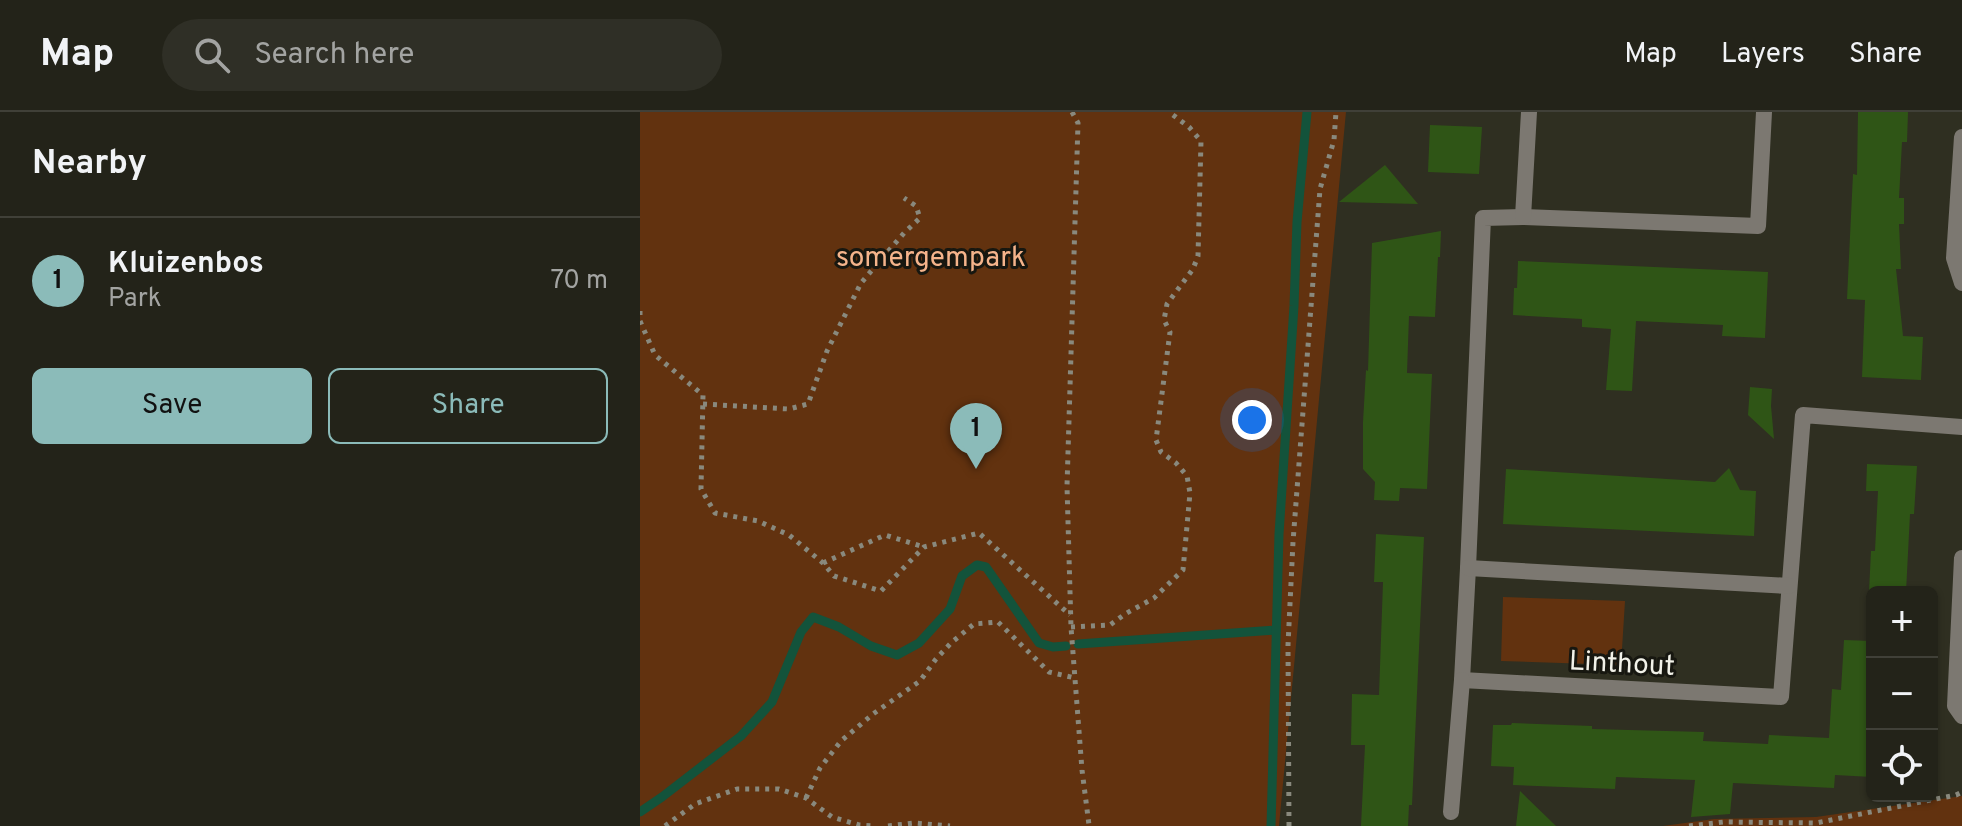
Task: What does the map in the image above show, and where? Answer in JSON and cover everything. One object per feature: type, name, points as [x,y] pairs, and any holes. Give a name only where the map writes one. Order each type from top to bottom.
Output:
[{"type":"street","points":[[1523,217],[1529,112]]},
{"type":"street","points":[[1451,812],[1462,680],[1483,218],[1758,226],[1764,112]]},
{"type":"street","points":[[1962,137],[1954,258],[1962,283]]},
{"type":"street","name":"Linthout","points":[[1462,680],[1781,697],[1803,415],[1962,427]]},
{"type":"street","points":[[1962,558],[1955,706],[1962,716]]},
{"type":"street","points":[[1468,568],[1789,586]]},
{"type":"path","points":[[1072,112],[1078,123],[1067,486],[1071,627],[1089,826]]},
{"type":"path","points":[[1071,627],[1110,625],[1154,598],[1183,570],[1190,493],[1187,476],[1161,452],[1156,440],[1170,332],[1164,320],[1167,304],[1193,269],[1198,256],[1201,141],[1169,112]]},
{"type":"path","points":[[1289,826],[1288,645],[1293,542],[1320,189],[1334,140],[1336,112]]},
{"type":"path","points":[[703,404],[789,409],[808,404],[827,351],[861,283],[920,218],[916,206],[904,198]]},
{"type":"path","points":[[640,311],[640,321],[655,355],[703,395],[701,489],[715,513],[758,521],[789,535],[834,576],[881,591],[924,547],[979,533],[1071,616]]},
{"type":"path","points":[[823,563],[885,535],[924,547]]},
{"type":"path","points":[[806,798],[820,768],[841,741],[920,681],[951,643],[974,624],[998,622],[1049,672],[1075,678]]},
{"type":"path","points":[[665,826],[695,804],[737,789],[779,789],[806,798],[832,817],[875,826]]},
{"type":"path","points":[[1689,826],[1724,822],[1816,823],[1962,792]]},
{"type":"path","points":[[888,826],[914,823],[950,826]]},
{"type":"green space","name":"somergempark","points":[[640,112],[1346,112],[1279,826],[640,826]]},
{"type":"green space","points":[[1503,597],[1625,601],[1621,665],[1501,661]]},
{"type":"green space","points":[[1962,796],[1962,826],[1663,826],[1714,819],[1816,817],[1938,802],[1938,799]]},
{"type":"building","points":[[1858,112],[1908,112],[1907,142],[1902,142],[1899,198],[1904,198],[1904,224],[1899,224],[1901,269],[1896,269],[1903,336],[1923,337],[1921,380],[1862,377],[1865,300],[1847,299],[1853,174],[1857,175]]},
{"type":"building","points":[[1430,125],[1482,127],[1479,174],[1428,172]]},
{"type":"building","points":[[1385,165],[1418,204],[1339,202]]},
{"type":"building","points":[[1441,231],[1435,317],[1409,316],[1407,373],[1432,374],[1427,489],[1400,488],[1399,501],[1374,500],[1375,482],[1363,469],[1372,243]]},
{"type":"building","points":[[1518,261],[1768,272],[1765,338],[1722,336],[1723,325],[1636,321],[1632,391],[1606,390],[1611,329],[1582,327],[1582,319],[1513,315]]},
{"type":"building","points":[[1750,387],[1772,389],[1774,439],[1748,415]]},
{"type":"building","points":[[1867,464],[1917,466],[1914,514],[1910,514],[1906,586],[1869,586],[1871,551],[1875,551],[1878,491],[1866,491]]},
{"type":"building","points":[[1729,468],[1740,490],[1756,491],[1754,536],[1503,524],[1506,469],[1715,482]]},
{"type":"building","points":[[1376,534],[1424,537],[1412,805],[1409,805],[1408,826],[1361,826],[1365,745],[1351,745],[1352,694],[1379,695],[1383,582],[1374,582]]},
{"type":"building","points":[[1844,640],[1866,641],[1866,777],[1835,775],[1834,788],[1733,783],[1730,814],[1691,817],[1695,780],[1616,777],[1615,789],[1513,785],[1514,767],[1491,766],[1493,725],[1512,723],[1704,732],[1703,741],[1768,744],[1769,735],[1829,738],[1832,689],[1841,690]]},
{"type":"building","points":[[1520,791],[1556,826],[1516,826]]},
{"type":"waterway","points":[[1271,826],[1279,534],[1297,222],[1307,112]]},
{"type":"waterway","points":[[640,812],[741,736],[772,702],[801,632],[813,617],[839,627],[871,646],[897,655],[919,643],[950,609],[962,576],[977,565],[986,567],[1039,643],[1053,647],[1066,646]]},
{"type":"waterway","points":[[1078,644],[1276,630]]},
{"type":"place","name":"Kluizenbos","points":[[976,469]]}]
